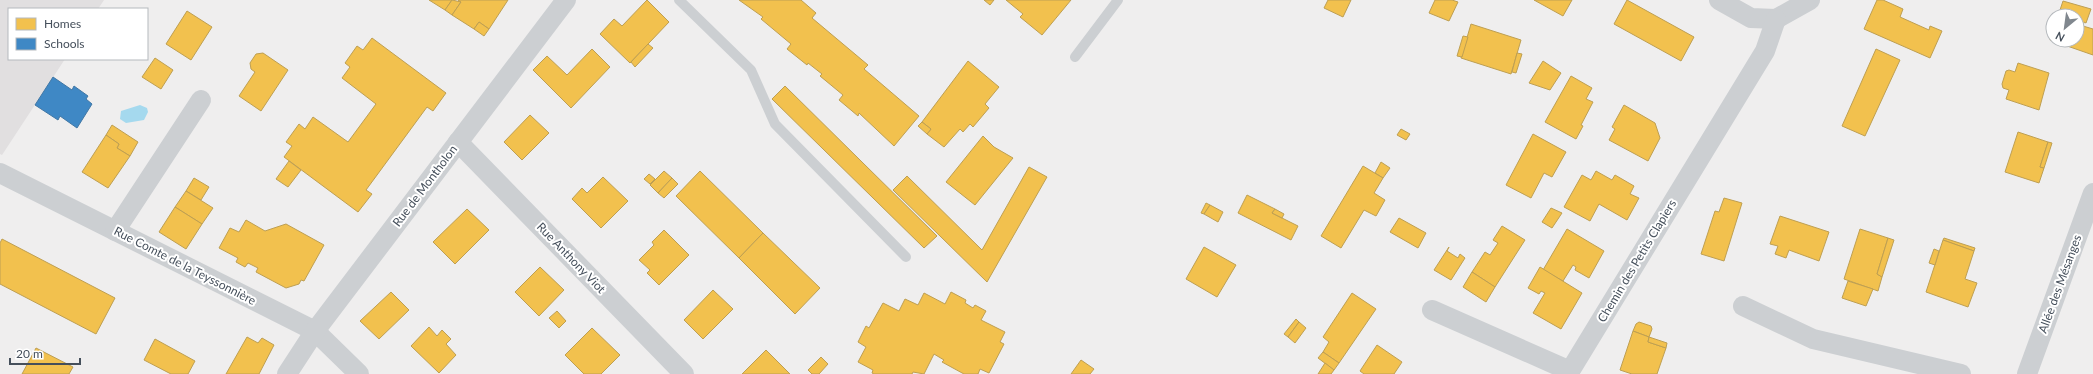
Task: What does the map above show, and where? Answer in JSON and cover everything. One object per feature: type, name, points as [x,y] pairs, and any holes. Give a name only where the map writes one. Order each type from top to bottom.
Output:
[{"type":"street","name":"Rue de Montholon","points":[[287,374],[315,330],[566,0]]},
{"type":"street","points":[[1719,0],[1751,18],[1776,19],[1810,0]]},
{"type":"street","name":"Chemin des Petits Clapiers","points":[[1432,310],[1569,373],[1766,51],[1776,19]]},
{"type":"street","points":[[115,231],[201,100]]},
{"type":"street","name":"Rue Anthony Viot","points":[[458,142],[684,374]]},
{"type":"street","name":"Rue Comte de la Teyssonnière","points":[[0,173],[315,330],[359,374]]},
{"type":"street","name":"Allée des Mésanges","points":[[2027,374],[2093,193]]},
{"type":"street","points":[[1743,306],[1813,339],[1961,374]]},
{"type":"lane","points":[[678,0],[750,70],[775,124],[906,257]]},
{"type":"lane","points":[[1075,57],[1118,0]]},
{"type":"shaded area","points":[[0,0],[104,0],[99,8],[8,8],[8,60],[64,60],[2,155],[0,154]]},
{"type":"water","points":[[140,105],[147,108],[148,112],[144,120],[126,123],[120,119],[121,111]]},
{"type":"building: Homes","points":[[429,0],[452,0],[445,10]]},
{"type":"building: Homes","points":[[452,0],[461,2],[452,15],[445,10]]},
{"type":"building: Homes","points":[[458,0],[508,0],[489,29],[479,22],[474,29],[452,15],[461,2]]},
{"type":"building: Homes","points":[[647,0],[669,22],[630,63],[600,34],[614,19],[622,26]]},
{"type":"building: Homes","points":[[739,0],[801,0],[816,13],[812,18],[868,65],[864,69],[919,116],[894,146],[859,113],[858,116],[839,100],[843,95],[820,76],[822,74],[808,63],[807,65],[787,49],[791,44],[761,19],[763,17]]},
{"type":"building: Homes","points":[[984,0],[994,0],[990,5]]},
{"type":"building: Homes","points":[[1006,0],[1071,0],[1042,35],[1020,17],[1023,14]]},
{"type":"building: Homes","points":[[1328,0],[1351,0],[1343,17],[1324,8]]},
{"type":"building: Homes","points":[[1435,0],[1452,0],[1458,2],[1449,21],[1429,13]]},
{"type":"building: Homes","points":[[1534,0],[1572,0],[1563,16]]},
{"type":"building: Homes","points":[[1627,0],[1694,37],[1681,61],[1614,24]]},
{"type":"building: Homes","points":[[1877,0],[1883,0],[1903,9],[1900,17],[1929,30],[1930,26],[1942,31],[1930,58],[1864,29]]},
{"type":"building: Homes","points":[[2063,1],[2091,9],[2086,23],[2085,8],[2061,8]]},
{"type":"building: Homes","points":[[187,11],[212,27],[191,60],[166,44]]},
{"type":"building: Homes","points":[[479,22],[489,29],[484,36],[474,29]]},
{"type":"building: Homes","points":[[1471,24],[1521,40],[1511,74],[1461,58]]},
{"type":"building: Homes","points":[[2085,27],[2093,29],[2093,55],[2073,48],[2085,48]]},
{"type":"building: Homes","points":[[1463,36],[1468,37],[1462,57],[1457,56]]},
{"type":"building: Homes","points":[[372,38],[446,93],[433,111],[427,107],[366,190],[372,194],[358,212],[284,157],[292,146],[286,142],[299,124],[305,129],[313,117],[348,142],[376,104],[342,78],[350,67],[345,63],[357,46],[363,50]]},
{"type":"building: Homes","points":[[648,44],[653,48],[635,67],[631,62]]},
{"type":"building: Homes","points":[[592,49],[610,67],[571,108],[533,70],[547,56],[567,75]]},
{"type":"building: Homes","points":[[1876,49],[1900,60],[1865,136],[1842,126]]},
{"type":"building: Homes","points":[[263,53],[288,70],[261,111],[239,96],[255,72],[251,69],[250,63],[256,54]]},
{"type":"building: Homes","points":[[1517,53],[1522,54],[1516,73],[1512,72]]},
{"type":"building: Homes","points":[[155,58],[173,70],[161,89],[142,77]]},
{"type":"building: Homes","points":[[968,61],[999,87],[985,104],[989,108],[973,127],[970,124],[963,132],[960,129],[944,147],[927,134],[931,129],[922,122]]},
{"type":"building: Homes","points":[[1543,61],[1561,73],[1550,90],[1529,83]]},
{"type":"building: Homes","points":[[2018,63],[2049,73],[2039,110],[2006,99],[2009,90],[2003,88],[2002,84],[2006,71],[2009,70],[2015,72]]},
{"type":"building: Homes","points":[[1571,76],[1592,88],[1586,99],[1593,102],[1581,125],[1583,126],[1576,139],[1545,122]]},
{"type":"building: Homes","points":[[785,86],[937,236],[924,248],[772,99]]},
{"type":"building: Homes","points":[[1624,105],[1655,123],[1660,138],[1648,161],[1609,140],[1615,129],[1612,127]]},
{"type":"building: Homes","points":[[530,115],[549,133],[522,160],[504,142]]},
{"type":"building: Homes","points":[[922,122],[931,129],[927,134],[918,126]]},
{"type":"building: Homes","points":[[112,125],[138,142],[130,156],[117,148],[119,144],[106,135]]},
{"type":"building: Homes","points":[[1401,129],[1410,134],[1406,140],[1397,135]]},
{"type":"building: Homes","points":[[2018,132],[2048,142],[2040,167],[2044,168],[2039,183],[2005,172]]},
{"type":"building: Homes","points":[[1533,134],[1566,152],[1552,177],[1544,173],[1531,198],[1506,185]]},
{"type":"building: Homes","points":[[106,135],[119,144],[117,148],[130,156],[108,188],[82,172]]},
{"type":"building: Homes","points":[[983,136],[994,147],[1013,158],[975,205],[946,182]]},
{"type":"building: Homes","points":[[2048,142],[2052,143],[2044,168],[2040,167]]},
{"type":"building: Homes","points":[[289,161],[301,170],[288,187],[276,179]]},
{"type":"building: Homes","points":[[1381,162],[1390,168],[1383,178],[1375,173]]},
{"type":"building: Homes","points":[[1363,166],[1383,178],[1374,193],[1385,200],[1376,216],[1364,210],[1341,248],[1321,236]]},
{"type":"building: Homes","points":[[1029,167],[1047,177],[987,282],[893,190],[907,176],[982,250]]},
{"type":"building: Homes","points":[[664,171],[672,178],[658,193],[650,185]]},
{"type":"building: Homes","points":[[700,171],[763,233],[739,258],[676,196]]},
{"type":"building: Homes","points":[[1596,171],[1612,180],[1615,175],[1634,186],[1630,194],[1639,198],[1627,220],[1599,204],[1590,221],[1564,207],[1582,175],[1591,180]]},
{"type":"building: Homes","points":[[649,174],[655,179],[650,184],[644,179]]},
{"type":"building: Homes","points":[[603,177],[628,201],[601,228],[572,199],[582,188],[587,193]]},
{"type":"building: Homes","points":[[194,178],[209,187],[201,200],[186,191]]},
{"type":"building: Homes","points":[[672,178],[678,184],[664,198],[658,193]]},
{"type":"building: Homes","points":[[186,191],[213,208],[202,224],[175,207]]},
{"type":"building: Homes","points":[[1247,195],[1275,209],[1272,213],[1298,226],[1291,240],[1238,213]]},
{"type":"building: Homes","points":[[1724,198],[1742,203],[1724,261],[1701,254],[1715,211],[1719,212]]},
{"type":"building: Homes","points":[[1206,203],[1210,205],[1204,214],[1201,213]]},
{"type":"building: Homes","points":[[1210,205],[1223,212],[1218,222],[1204,214]]},
{"type":"building: Homes","points":[[175,207],[202,224],[186,249],[159,232]]},
{"type":"building: Homes","points":[[1551,208],[1562,213],[1552,228],[1542,222]]},
{"type":"building: Homes","points":[[467,209],[489,230],[455,264],[433,242]]},
{"type":"building: Homes","points":[[1275,209],[1284,214],[1282,218],[1272,213]]},
{"type":"building: Homes","points":[[1780,216],[1829,232],[1819,261],[1789,250],[1786,258],[1775,254],[1778,246],[1770,244]]},
{"type":"building: Homes","points":[[1399,218],[1426,233],[1418,248],[1390,232]]},
{"type":"building: Homes","points":[[246,220],[265,231],[286,224],[324,245],[304,281],[301,280],[299,284],[286,288],[256,272],[258,268],[248,263],[245,267],[236,262],[238,258],[219,248],[230,228],[239,232]]},
{"type":"building: Homes","points":[[1502,226],[1525,240],[1495,287],[1472,272],[1485,252],[1490,255],[1498,243],[1493,240]]},
{"type":"building: Homes","points":[[1567,229],[1604,251],[1589,278],[1575,270],[1576,267],[1573,265],[1563,281],[1543,270]]},
{"type":"building: Homes","points":[[1860,229],[1888,238],[1877,274],[1882,277],[1878,291],[1844,279]]},
{"type":"building: Homes","points":[[664,230],[689,255],[659,285],[647,273],[650,270],[639,260],[654,245],[652,242]]},
{"type":"building: Homes","points":[[763,233],[820,288],[795,314],[739,258]]},
{"type":"building: Homes","points":[[1888,238],[1894,240],[1882,277],[1877,274]]},
{"type":"building: Homes","points":[[1944,238],[1975,248],[1974,251],[1943,240]]},
{"type":"building: Homes","points":[[2,239],[115,298],[96,334],[0,284],[0,243]]},
{"type":"building: Homes","points":[[1943,240],[1974,251],[1965,279],[1977,283],[1968,307],[1926,292]]},
{"type":"building: Homes","points":[[1204,247],[1236,265],[1217,297],[1186,279]]},
{"type":"building: Homes","points":[[1449,247],[1447,251],[1458,258],[1460,254],[1465,258],[1451,280],[1434,270]]},
{"type":"building: Homes","points":[[1934,249],[1939,251],[1935,265],[1929,263]]},
{"type":"building: Homes","points":[[540,267],[564,290],[539,316],[515,292]]},
{"type":"building: Homes","points":[[1540,267],[1582,293],[1561,329],[1533,313],[1545,293],[1541,291],[1539,294],[1528,288]]},
{"type":"building: Homes","points":[[1472,272],[1495,287],[1486,302],[1463,287]]},
{"type":"building: Homes","points":[[1848,281],[1873,289],[1866,306],[1842,298]]},
{"type":"building: Homes","points":[[713,290],[733,309],[703,339],[684,320]]},
{"type":"building: Homes","points":[[391,292],[409,310],[379,339],[360,321]]},
{"type":"building: Homes","points":[[951,292],[966,300],[965,303],[973,308],[975,305],[986,311],[981,320],[1005,332],[1000,342],[1004,344],[989,373],[980,369],[978,374],[964,374],[942,362],[944,360],[934,354],[924,374],[913,372],[912,374],[874,374],[872,373],[873,370],[858,362],[866,347],[858,342],[866,326],[869,328],[883,303],[899,311],[905,299],[918,305],[924,293],[945,304]]},
{"type":"building: Homes","points":[[1352,293],[1376,309],[1339,363],[1323,352],[1329,342],[1323,337]]},
{"type":"building: Homes","points":[[557,311],[566,321],[559,328],[549,318]]},
{"type":"building: Homes","points":[[1296,319],[1299,322],[1288,337],[1284,334]]},
{"type":"building: Homes","points":[[1299,322],[1306,328],[1295,343],[1288,337]]},
{"type":"building: Homes","points":[[1639,322],[1651,326],[1652,329],[1649,337],[1633,331],[1636,324]]},
{"type":"building: Homes","points":[[429,327],[437,336],[442,330],[451,339],[446,344],[456,355],[439,373],[411,346]]},
{"type":"building: Homes","points":[[592,328],[620,355],[601,374],[584,374],[565,355]]},
{"type":"building: Homes","points":[[1633,331],[1649,337],[1648,342],[1666,348],[1657,374],[1632,374],[1620,370]]},
{"type":"building: Homes","points":[[247,337],[258,343],[262,338],[274,345],[259,374],[226,374]]},
{"type":"building: Homes","points":[[1649,337],[1667,343],[1666,348],[1648,342]]},
{"type":"building: Homes","points":[[155,339],[195,361],[188,374],[171,374],[144,360]]},
{"type":"building: Homes","points":[[1377,345],[1402,362],[1394,374],[1364,374],[1360,371]]},
{"type":"building: Homes","points":[[36,348],[73,367],[69,374],[22,374]]},
{"type":"building: Homes","points":[[766,350],[790,374],[742,374]]},
{"type":"building: Homes","points":[[1323,352],[1339,363],[1334,370],[1318,358]]},
{"type":"building: Homes","points":[[821,357],[828,364],[819,374],[812,374],[808,370]]},
{"type":"building: Homes","points":[[1081,360],[1094,369],[1090,374],[1071,374]]},
{"type":"building: Homes","points":[[1325,363],[1334,370],[1331,374],[1318,374]]},
{"type":"building: Schools","points":[[53,77],[72,90],[74,86],[88,96],[86,99],[92,104],[77,128],[60,116],[58,120],[35,105]]}]
